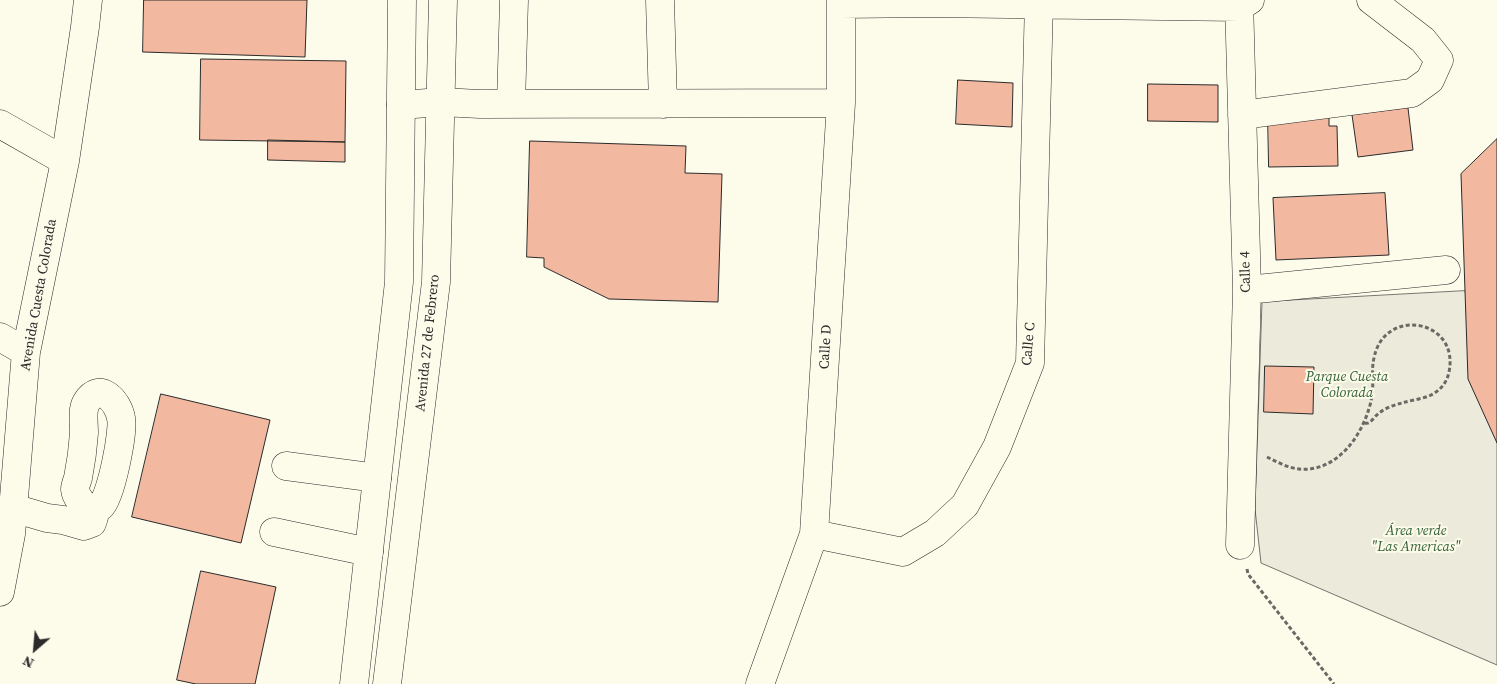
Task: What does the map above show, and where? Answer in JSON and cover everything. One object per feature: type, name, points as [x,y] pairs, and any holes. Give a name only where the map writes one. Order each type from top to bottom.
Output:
[{"type":"street","name":"Avenida Cuesta Colorada","points":[[0,592],[26,352],[65,161],[88,0]]},
{"type":"street","points":[[354,684],[399,282],[402,0]]},
{"type":"street","name":"Avenida 27 de Febrero","points":[[387,684],[436,282],[443,0]]},
{"type":"street","points":[[511,104],[514,0]]},
{"type":"street","points":[[660,0],[663,104]]},
{"type":"street","points":[[1242,115],[1412,93],[1430,80],[1439,60],[1423,40],[1371,0]]},
{"type":"street","points":[[841,2],[1243,2]]},
{"type":"street","name":"Calle D","points":[[760,684],[814,534],[841,103],[841,2]]},
{"type":"street","name":"Calle C","points":[[814,534],[903,552],[935,533],[965,504],[997,447],[1030,363],[1039,2]]},
{"type":"street","name":"Calle 4","points":[[1240,545],[1247,290],[1242,115],[1243,2]]},
{"type":"street","points":[[401,106],[441,102],[480,104],[841,103]]},
{"type":"street","points":[[0,124],[65,161]]},
{"type":"street","points":[[1247,290],[1446,270]]},
{"type":"street","points":[[0,337],[26,352]]},
{"type":"street","points":[[286,466],[377,478]]},
{"type":"street","points":[[8,523],[47,518],[84,526],[92,523],[94,517],[90,510]]},
{"type":"street","points":[[274,532],[369,552]]},
{"type":"path","points":[[1243,443],[1281,464],[1296,469],[1309,470],[1320,468],[1332,462],[1344,452],[1363,423],[1372,395],[1374,357],[1379,344],[1388,333],[1397,327],[1410,324],[1432,330],[1443,339],[1449,350],[1450,365],[1448,376],[1442,388],[1430,395],[1384,409],[1371,422],[1363,423]]},
{"type":"path","points":[[1240,545],[1248,574],[1334,684]]},
{"type":"green space","points":[[1465,291],[1497,443],[1497,665],[1261,563],[1255,509],[1262,302]]},
{"type":"building","points":[[144,0],[307,0],[305,57],[143,52]]},
{"type":"building","points":[[201,59],[346,61],[345,142],[200,140]]},
{"type":"building","points":[[958,80],[1013,83],[1012,127],[956,124]]},
{"type":"building","points":[[1148,84],[1218,85],[1218,122],[1148,121]]},
{"type":"building","points":[[1408,108],[1413,150],[1358,157],[1352,115]]},
{"type":"building","points":[[1268,117],[1329,117],[1329,126],[1337,126],[1338,166],[1269,167]]},
{"type":"building","points":[[1497,139],[1497,443],[1468,379],[1461,174]]},
{"type":"building","points":[[268,140],[345,142],[345,162],[268,160]]},
{"type":"building","points":[[530,141],[686,146],[685,173],[722,174],[718,302],[609,299],[544,267],[544,258],[527,257]]},
{"type":"building","points":[[1385,193],[1389,255],[1276,260],[1273,198]]},
{"type":"building","points":[[1265,366],[1314,367],[1313,414],[1264,412]]},
{"type":"building","points":[[161,394],[270,420],[241,543],[132,517]]},
{"type":"building","points":[[201,571],[276,587],[255,684],[196,684],[177,680]]},
{"type":"park label","name":"Parque Cuesta Colorada","points":[[1347,386]]},
{"type":"park label","name":"Área verde \"Las Americas\"","points":[[1416,540]]}]
